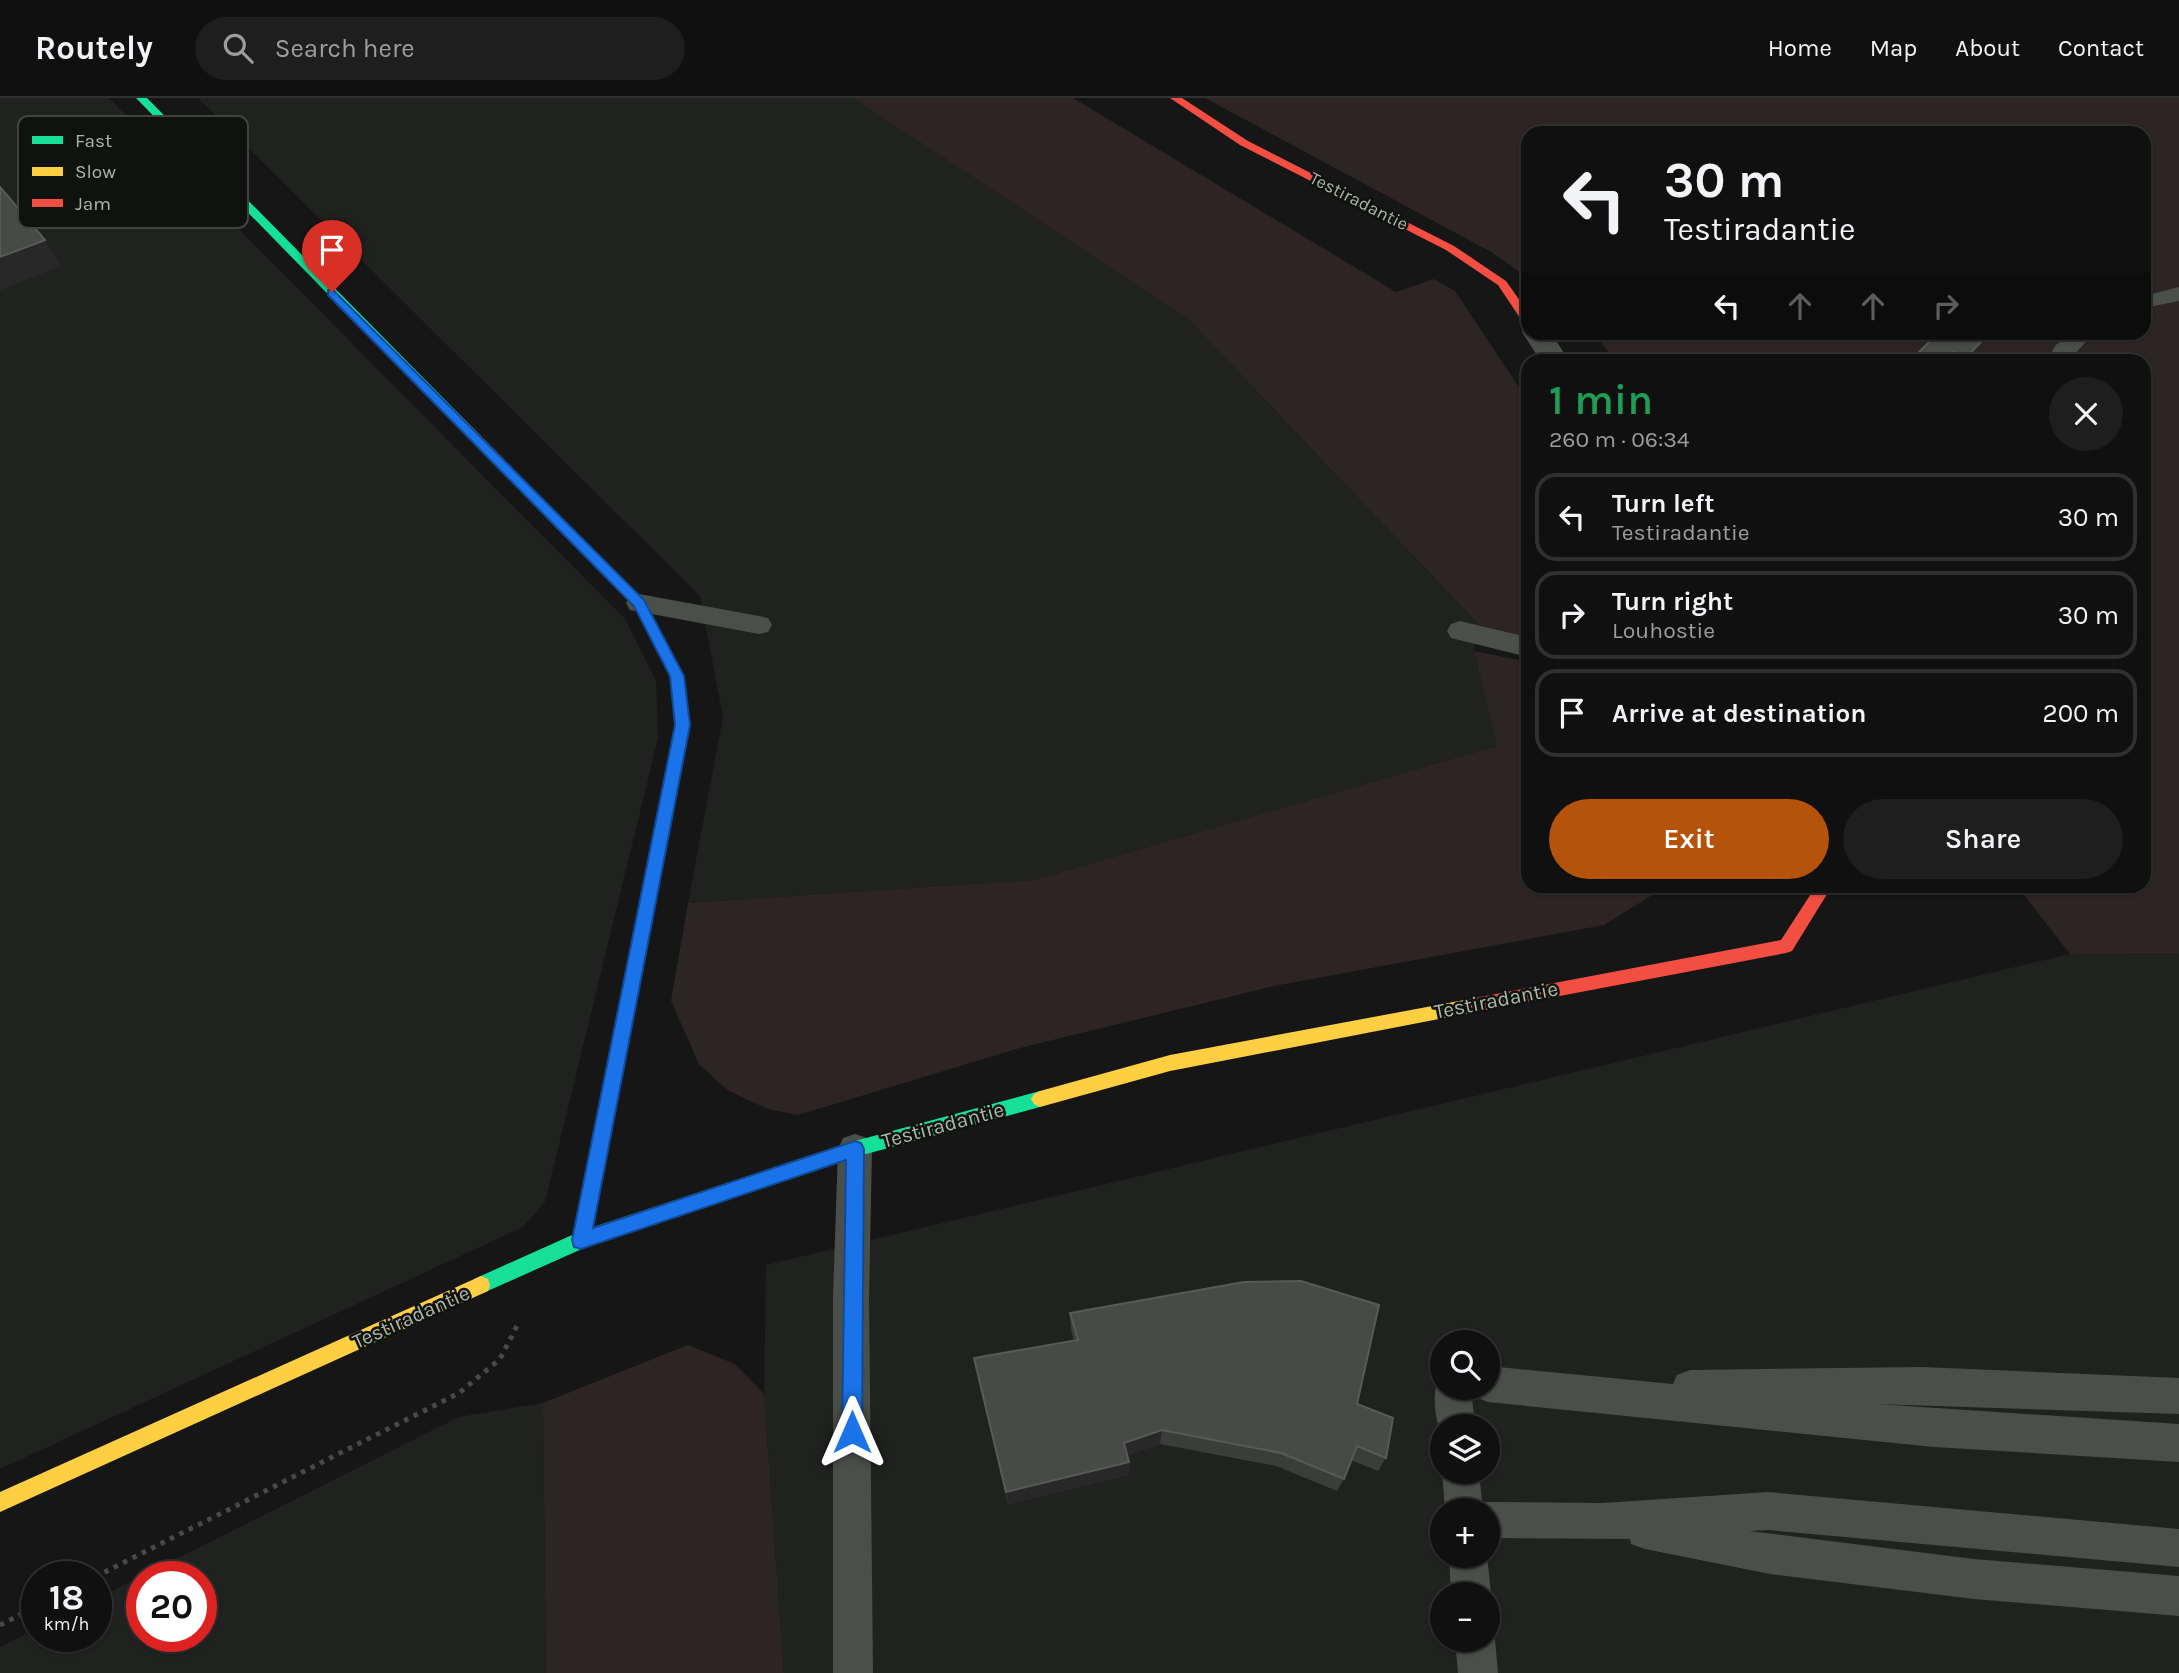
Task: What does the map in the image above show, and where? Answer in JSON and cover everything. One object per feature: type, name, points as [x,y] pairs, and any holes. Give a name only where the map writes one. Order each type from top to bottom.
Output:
[{"type":"street","points":[[141,98],[159,116]]},
{"type":"street","name":"Testiradantie","points":[[1175,98],[1244,143],[1450,248],[1502,283],[1521,311]]},
{"type":"street","points":[[248,207],[639,603],[677,676],[683,725],[581,1240]]},
{"type":"street","name":"Testiradantie","points":[[0,1502],[581,1240],[855,1149],[1170,1063],[1786,946],[1820,893]]},
{"type":"lane","points":[[2151,301],[2179,294]]},
{"type":"lane","points":[[2061,354],[2075,340]]},
{"type":"lane","points":[[639,603],[759,625]]},
{"type":"lane","points":[[1460,631],[1521,645]]},
{"type":"lane","points":[[853,1673],[851,1298],[855,1149]]},
{"type":"lane","points":[[1500,1385],[1934,1427],[2179,1443]]},
{"type":"lane","points":[[1539,1389],[1922,1385],[2179,1396]]},
{"type":"lane","points":[[1500,1519],[1603,1522],[1768,1511],[2179,1548]]},
{"type":"lane","points":[[1603,1522],[1770,1555],[1974,1579],[2179,1596]]},
{"type":"lane","points":[[1476,1652],[1478,1673]]},
{"type":"path","points":[[112,1568],[459,1393],[500,1359],[554,1252]]},
{"type":"path","points":[[0,1625],[21,1614]]},
{"type":"shaded area","points":[[0,98],[109,98],[127,116],[18,116],[18,228],[238,228],[625,619],[656,681],[658,738],[545,1202],[523,1227],[0,1469]]},
{"type":"shaded area","points":[[198,98],[853,98],[1188,319],[1479,625],[1474,651],[1497,746],[1034,880],[688,903],[723,717],[700,596],[248,148],[248,116],[216,116]]},
{"type":"shaded area","points":[[853,98],[1073,98],[1396,292],[1434,279],[1455,291],[1521,390],[1521,635],[1479,625],[1188,319]]},
{"type":"shaded area","points":[[1205,98],[2179,98],[2179,953],[2070,954],[2022,893],[2151,893],[2151,354],[1610,354],[1599,340],[2151,340],[2151,126],[1521,126],[1521,273],[1493,253]]},
{"type":"shaded area","points":[[1474,651],[1521,661],[1521,893],[1656,893],[1604,925],[1274,986],[1020,1048],[798,1115],[768,1109],[727,1090],[699,1064],[671,1001],[688,903],[1034,880],[1497,746]]},
{"type":"shaded area","points":[[2179,953],[2179,1673],[784,1673],[764,1394],[766,1265],[2070,954]]},
{"type":"shaded area","points":[[688,1345],[735,1364],[764,1394],[784,1673],[546,1673],[543,1403]]},
{"type":"shaded area","points":[[543,1403],[546,1673],[0,1673],[0,1647],[21,1636],[21,1652],[112,1652],[112,1591],[126,1584],[126,1652],[217,1652],[217,1561],[172,1561],[459,1417]]},
{"type":"building","points":[[0,187],[18,208],[18,228],[35,228],[45,240],[0,257]]},
{"type":"building","points":[[1931,340],[1981,342],[1969,354],[1917,354]]},
{"type":"building","points":[[1301,1281],[1379,1305],[1357,1404],[1393,1418],[1386,1458],[1357,1446],[1344,1479],[1281,1453],[1162,1430],[1124,1443],[1129,1462],[1006,1492],[974,1358],[1078,1340],[1070,1313],[1244,1282]]},
{"type":"traffic: fast","points":[[141,98],[159,116]]},
{"type":"traffic: fast","points":[[248,207],[457,419]]},
{"type":"traffic: fast","points":[[481,1285],[581,1240],[855,1149],[1040,1099]]},
{"type":"traffic: slow","points":[[457,419],[639,603],[677,676],[683,725],[671,784]]},
{"type":"traffic: slow","points":[[1040,1099],[1170,1063],[1475,1005]]},
{"type":"traffic: slow","points":[[0,1502],[481,1285]]},
{"type":"traffic: jam","points":[[1175,98],[1244,143],[1450,248],[1502,283],[1521,311]]},
{"type":"traffic: jam","points":[[581,1240],[671,784]]},
{"type":"traffic: jam","points":[[1475,1005],[1786,946],[1820,893]]},
{"type":"route","points":[[332,292],[639,603],[677,676],[683,725],[581,1240],[855,1149],[851,1298],[852,1432]]}]
